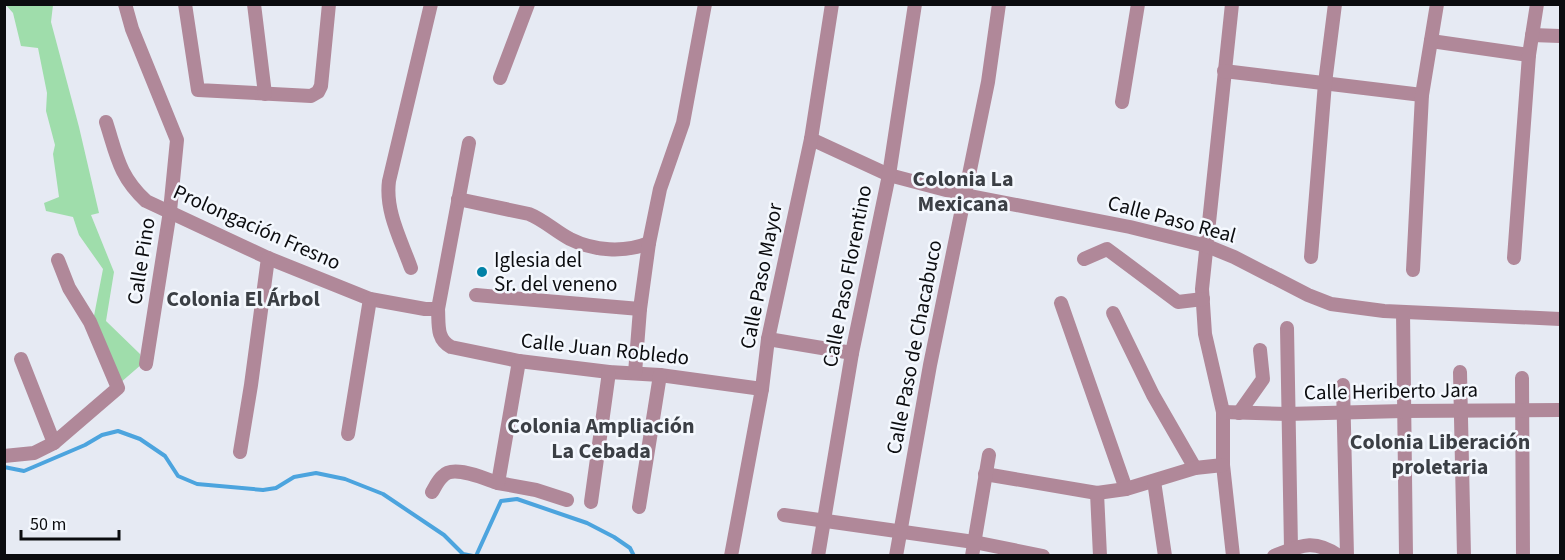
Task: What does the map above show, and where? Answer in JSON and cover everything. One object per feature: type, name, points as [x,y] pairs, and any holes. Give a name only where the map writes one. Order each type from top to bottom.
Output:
[{"type":"street","name":"Calle Pino","points":[[125,4],[132,28],[177,140],[170,211],[146,364]]},
{"type":"street","points":[[185,4],[198,90],[311,96],[318,92],[321,86],[329,4]]},
{"type":"street","points":[[254,4],[265,94]]},
{"type":"street","points":[[411,268],[387,197],[431,4]]},
{"type":"street","points":[[500,78],[528,4]]},
{"type":"street","points":[[635,373],[640,309],[649,243],[660,189],[683,123],[705,4]]},
{"type":"street","name":"Calle Paso Mayor","points":[[731,555],[762,389],[768,339],[811,139],[832,4]]},
{"type":"street","name":"Calle Paso Florentino","points":[[818,555],[852,353],[889,175],[915,4]]},
{"type":"street","name":"Calle Paso de Chacabuco","points":[[896,555],[930,366],[988,82],[999,4]]},
{"type":"street","points":[[1122,102],[1138,4]]},
{"type":"street","points":[[1232,4],[1203,299],[1205,334],[1223,412],[1223,465],[1233,555]]},
{"type":"street","points":[[1311,257],[1325,83],[1335,4]]},
{"type":"street","points":[[1413,270],[1422,95],[1437,4]]},
{"type":"street","points":[[1514,258],[1529,55],[1537,4]]},
{"type":"street","points":[[1532,35],[1560,36]]},
{"type":"street","points":[[1431,41],[1529,55]]},
{"type":"street","points":[[1224,71],[1422,95]]},
{"type":"street","name":"Prolongación Fresno","points":[[106,122],[123,174],[131,187],[146,201],[268,258],[370,299],[425,309],[438,309]]},
{"type":"street","name":"Calle Paso Real","points":[[811,139],[889,175],[965,195],[1130,227],[1207,246],[1331,304],[1353,309],[1560,319]]},
{"type":"street","points":[[438,309],[469,143]]},
{"type":"street","points":[[458,199],[529,214],[539,218],[568,238],[583,244],[619,250],[635,249],[649,243]]},
{"type":"street","points":[[1084,260],[1107,249],[1178,302],[1203,299]]},
{"type":"street","points":[[240,452],[268,258]]},
{"type":"street","points":[[4,456],[34,453],[54,443],[118,388],[90,322],[69,288],[58,260]]},
{"type":"street","points":[[476,295],[640,309]]},
{"type":"street","points":[[348,434],[370,299]]},
{"type":"street","points":[[1061,303],[1126,489]]},
{"type":"street","name":"Calle Juan Robledo","points":[[438,309],[439,334],[445,344],[452,347],[519,361],[609,372],[660,375],[762,389]]},
{"type":"street","points":[[1403,312],[1406,555]]},
{"type":"street","points":[[1113,313],[1154,395],[1195,468]]},
{"type":"street","points":[[1287,328],[1291,548]]},
{"type":"street","points":[[768,339],[852,353]]},
{"type":"street","points":[[1239,413],[1263,379],[1260,350]]},
{"type":"street","points":[[21,359],[54,443]]},
{"type":"street","points":[[498,483],[519,361]]},
{"type":"street","points":[[591,502],[609,372]]},
{"type":"street","points":[[1460,372],[1464,555]]},
{"type":"street","points":[[639,507],[660,375]]},
{"type":"street","points":[[1522,378],[1522,555]]},
{"type":"street","points":[[1344,385],[1347,555]]},
{"type":"street","name":"Calle Heriberto Jara","points":[[1223,412],[1287,414],[1560,410]]},
{"type":"street","points":[[973,549],[989,455]]},
{"type":"street","points":[[986,474],[1097,493],[1126,489],[1195,468],[1223,465]]},
{"type":"street","points":[[432,492],[444,474],[452,471],[474,474],[498,483],[536,490],[567,500]]},
{"type":"street","points":[[1154,481],[1165,555]]},
{"type":"street","points":[[1097,493],[1100,555]]},
{"type":"street","points":[[784,515],[901,532],[973,549],[1043,555]]},
{"type":"street","points":[[1274,555],[1291,548],[1316,544],[1339,555]]},
{"type":"green space","points":[[5,4],[53,5],[51,22],[99,213],[91,215],[114,272],[106,321],[140,354],[142,364],[120,383],[93,321],[103,269],[79,235],[73,217],[46,211],[44,203],[59,197],[53,154],[55,145],[46,111],[47,93],[38,48],[21,46],[13,13]]},
{"type":"waterway","points":[[4,467],[24,471],[85,445],[102,435],[118,431],[140,439],[165,456],[178,476],[197,484],[263,490],[276,488],[294,477],[316,473],[345,479],[383,494],[444,535],[463,554],[473,556]]},
{"type":"waterway","points":[[476,556],[501,501],[517,499],[587,523],[630,548],[634,556]]},
{"type":"place","name":"Iglesia del Sr. del veneno","points":[[482,272]]},
{"type":"district","name":"Colonia La Mexicana","points":[[963,192]]},
{"type":"district","name":"Colonia El Árbol","points":[[243,299]]},
{"type":"district","name":"Colonia Ampliación La Cebada","points":[[601,438]]},
{"type":"district","name":"Colonia Liberación proletaria","points":[[1440,455]]}]
